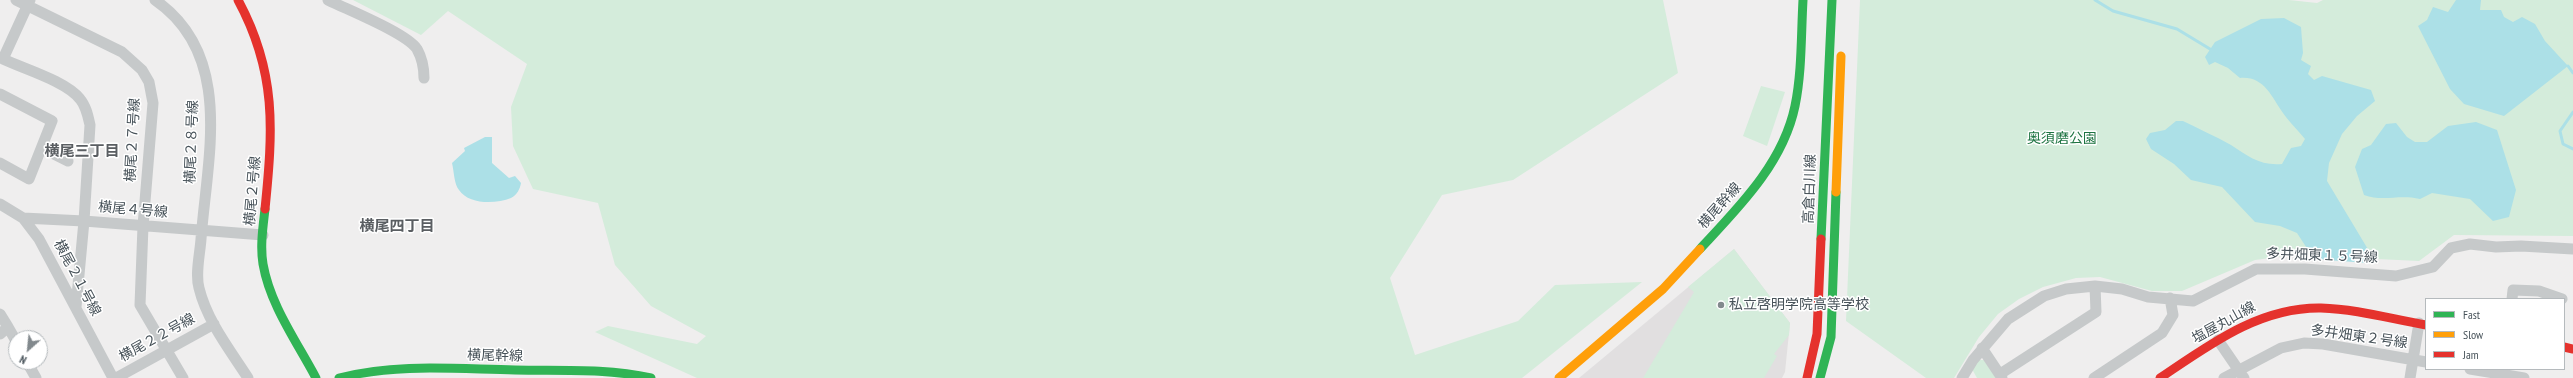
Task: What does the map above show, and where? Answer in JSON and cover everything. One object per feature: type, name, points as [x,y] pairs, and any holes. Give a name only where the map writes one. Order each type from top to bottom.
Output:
[{"type":"street","name":"横尾２７号線","points":[[16,0],[29,2],[122,52],[142,70],[149,82],[152,103],[143,226],[140,305],[167,349],[182,378]]},
{"type":"street","name":"横尾２８号線","points":[[155,0],[174,17],[189,36],[208,76],[211,134],[198,287],[214,324],[248,378]]},
{"type":"street","name":"横尾２号線","points":[[238,0],[263,50],[270,82],[271,138],[263,235],[263,262],[266,279],[316,378]]},
{"type":"street","points":[[328,0],[405,38],[416,48],[424,66],[424,78]]},
{"type":"street","name":"横尾幹線","points":[[1559,378],[1662,289],[1742,204],[1762,179],[1783,141],[1795,108],[1799,82],[1803,0]]},
{"type":"street","name":"高倉白川線","points":[[1807,378],[1818,334],[1832,0]]},
{"type":"street","name":"横尾４号線","points":[[29,2],[1,61],[69,89],[81,100],[87,112],[90,124],[84,221],[202,232],[263,235]]},
{"type":"street","name":"高倉白川線","points":[[1820,378],[1831,337],[1841,47]]},
{"type":"street","points":[[0,94],[52,121],[29,179],[0,163]]},
{"type":"street","points":[[42,148],[68,161]]},
{"type":"street","name":"横尾２１号線","points":[[0,204],[23,218],[56,268],[114,378]]},
{"type":"street","points":[[23,218],[84,221],[76,307]]},
{"type":"street","name":"多井畑東１５号線","points":[[1962,378],[1982,348],[2008,319],[2025,307],[2056,292],[2095,286],[2122,289],[2148,297],[2193,301],[2256,269],[2305,269],[2396,276],[2433,267],[2451,248],[2470,244],[2496,247],[2521,246],[2573,249]]},
{"type":"street","points":[[1982,348],[2001,376],[2096,312],[2095,286]]},
{"type":"street","points":[[2512,298],[2513,290],[2539,291],[2560,298]]},
{"type":"street","points":[[2094,378],[2162,333],[2173,315],[2170,298]]},
{"type":"street","name":"塩屋丸山線","points":[[2160,378],[2218,340],[2268,314],[2306,308],[2332,309],[2423,324]]},
{"type":"street","points":[[0,314],[4,331]]},
{"type":"street","name":"横尾２２号線","points":[[114,378],[214,324]]},
{"type":"street","points":[[2410,378],[2413,360],[2423,324]]},
{"type":"street","points":[[2218,340],[2241,374]]},
{"type":"street","name":"多井畑東２号線","points":[[2224,378],[2241,374],[2281,348],[2304,343],[2323,344],[2425,362]]},
{"type":"street","name":"横尾幹線","points":[[339,378],[368,370],[414,369],[614,372],[651,378]]},
{"type":"street","points":[[2476,370],[2524,378]]},
{"type":"shaded area","name":"私立啓明学院高等学校","points":[[1734,249],[1790,323],[1785,372],[1782,378],[1579,378]]},
{"type":"green space","points":[[353,0],[1663,0],[1678,73],[1513,180],[1442,195],[1390,278],[1415,355],[1518,321],[1555,285],[1642,282],[1522,378],[697,378],[595,332],[608,326],[697,344],[706,336],[651,306],[615,265],[598,203],[533,189],[513,146],[511,107],[527,64],[448,11],[421,35]]},
{"type":"green space","name":"奥須磨公園","points":[[1860,0],[2289,0],[2317,3],[2323,0],[2573,0],[2573,236],[2454,235],[2419,261],[2293,255],[2255,260],[2182,291],[2152,291],[2100,277],[2076,278],[2043,287],[2019,299],[1998,314],[1979,337],[1954,378],[1926,378],[1846,321]]},
{"type":"green space","points":[[1761,86],[1785,92],[1767,146],[1743,136]]},
{"type":"green space","name":"私立啓明学院高等学校","points":[[1734,249],[1790,323],[1789,335],[1774,354],[1777,356],[1764,378],[1643,378],[1694,292],[1688,287]]},
{"type":"green space","points":[[1978,360],[1984,360],[1996,378],[1977,378],[1972,369]]},
{"type":"water","points":[[2456,0],[2481,0],[2480,10],[2501,10],[2504,17],[2513,22],[2522,17],[2535,24],[2545,41],[2568,66],[2504,116],[2464,104],[2450,89],[2418,26],[2427,20],[2433,7],[2448,12]]},
{"type":"water","points":[[2284,18],[2301,27],[2303,53],[2301,60],[2311,66],[2308,74],[2314,80],[2322,76],[2371,90],[2375,101],[2357,116],[2342,134],[2329,163],[2327,181],[2369,251],[2367,263],[2314,259],[2297,233],[2280,226],[2255,222],[2222,187],[2191,180],[2174,164],[2151,149],[2146,139],[2150,133],[2165,130],[2176,121],[2183,121],[2261,162],[2282,164],[2291,148],[2301,146],[2305,139],[2285,116],[2266,88],[2255,80],[2240,78],[2228,68],[2215,62],[2209,65],[2205,57],[2215,42],[2261,19]]},
{"type":"water","points":[[2476,122],[2497,130],[2516,190],[2509,217],[2493,221],[2470,199],[2432,193],[2420,199],[2405,197],[2378,198],[2364,195],[2355,167],[2362,149],[2371,145],[2386,124],[2396,123],[2407,137],[2415,142],[2427,142],[2448,126]]},
{"type":"water","points":[[485,137],[492,137],[492,163],[509,178],[515,176],[521,183],[518,192],[511,198],[491,202],[476,201],[463,195],[457,187],[452,163],[465,151],[464,148]]},
{"type":"waterway","points":[[2095,0],[2113,11],[2177,29],[2210,49]]},
{"type":"waterway","points":[[2568,66],[2573,73]]},
{"type":"waterway","points":[[2573,112],[2560,131],[2563,144],[2573,149]]},
{"type":"traffic: fast","points":[[1700,249],[1744,201],[1757,184],[1770,166],[1789,127],[1795,106],[1799,80],[1803,0]]},
{"type":"traffic: fast","points":[[1821,239],[1832,0]]},
{"type":"traffic: fast","points":[[1820,378],[1831,337],[1836,192]]},
{"type":"traffic: fast","points":[[265,209],[262,250],[263,264],[267,279],[278,309],[316,378]]},
{"type":"traffic: fast","points":[[339,378],[383,370],[426,368],[600,371],[651,378]]},
{"type":"traffic: slow","points":[[1836,192],[1841,56]]},
{"type":"traffic: slow","points":[[1559,378],[1663,289],[1700,249]]},
{"type":"traffic: jam","points":[[238,0],[251,26],[260,52],[266,77],[269,102],[270,153],[265,209]]},
{"type":"traffic: jam","points":[[1807,378],[1817,334],[1821,239]]},
{"type":"traffic: jam","points":[[2160,378],[2197,353],[2236,330],[2256,321],[2298,309],[2321,308],[2348,310],[2425,325]]},
{"type":"traffic: jam","points":[[2565,347],[2573,349]]},
{"type":"place","name":"私立啓明学院高等学校","points":[[1721,305]]},
{"type":"district","name":"横尾三丁目","points":[[82,152]]},
{"type":"district","name":"横尾四丁目","points":[[397,227]]}]
